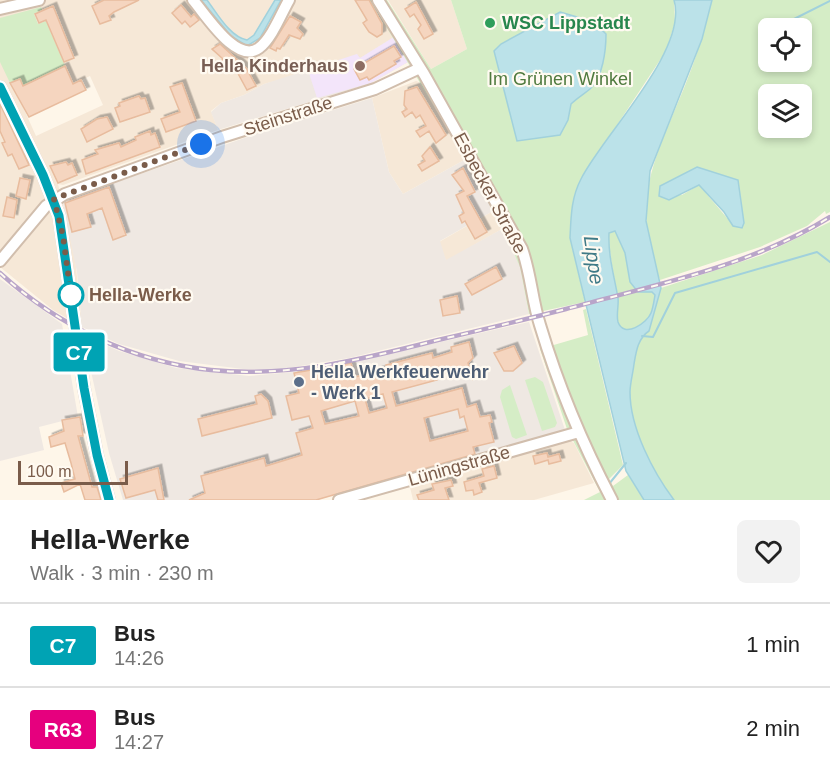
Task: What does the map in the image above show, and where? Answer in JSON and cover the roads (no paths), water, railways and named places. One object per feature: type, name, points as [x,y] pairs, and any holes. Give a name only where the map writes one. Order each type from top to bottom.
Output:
[{"type":"street","points":[[0,9],[39,0]]},
{"type":"street","points":[[193,0],[234,48],[246,52],[258,49],[265,42],[289,0]]},
{"type":"street","name":"Esbecker Straße","points":[[378,0],[420,68],[522,249],[531,273],[543,336],[579,432],[607,492]]},
{"type":"street","name":"Steinstraße","points":[[54,199],[222,137],[375,89],[420,68]]},
{"type":"street","points":[[0,87],[54,199],[65,245],[88,411],[109,500]]},
{"type":"street","points":[[0,261],[54,199]]},
{"type":"street","name":"Lüningstraße","points":[[339,500],[579,432]]},
{"type":"water","points":[[201,0],[207,0],[235,34],[247,40],[254,35],[275,0],[281,0],[260,38],[247,46],[231,36]]},
{"type":"water","name":"Lippe","points":[[674,0],[712,0],[702,39],[650,171],[646,221],[661,288],[649,331],[642,337],[637,350],[631,382],[631,406],[644,449],[674,500],[644,500],[626,471],[570,238],[573,200],[581,179],[657,67],[669,43],[675,20]],"holes":[[[615,231],[625,253],[630,282],[638,292],[652,292],[655,295],[649,317],[640,325],[630,329],[621,327],[618,322],[618,298],[610,258],[609,233]]]},
{"type":"water","points":[[560,12],[594,22],[606,34],[601,71],[590,89],[571,104],[568,120],[560,135],[517,141],[494,51],[501,44]]},
{"type":"water","points":[[697,167],[738,180],[744,223],[742,228],[733,226],[724,212],[699,185],[669,200],[659,196],[660,186]]},
{"type":"waterway","points":[[796,18],[830,1]]},
{"type":"waterway","points":[[642,336],[653,337],[675,293],[817,252],[830,262]]},
{"type":"waterway","points":[[609,484],[626,463]]},
{"type":"railway","points":[[0,273],[46,309],[72,325],[125,350],[182,366],[240,372],[269,371],[326,365],[382,354],[668,282],[768,249],[830,217]]},
{"type":"place","name":"WSC Lippstadt","points":[[490,23]]},
{"type":"place","name":"Hella Kinderhaus","points":[[360,66]]},
{"type":"place","name":"Hella-Werke","points":[[71,295]]},
{"type":"place","name":"Hella Werkfeuerwehr - Werk 1","points":[[299,382]]},
{"type":"park label","name":"Im Grünen Winkel","points":[[560,79]]}]
